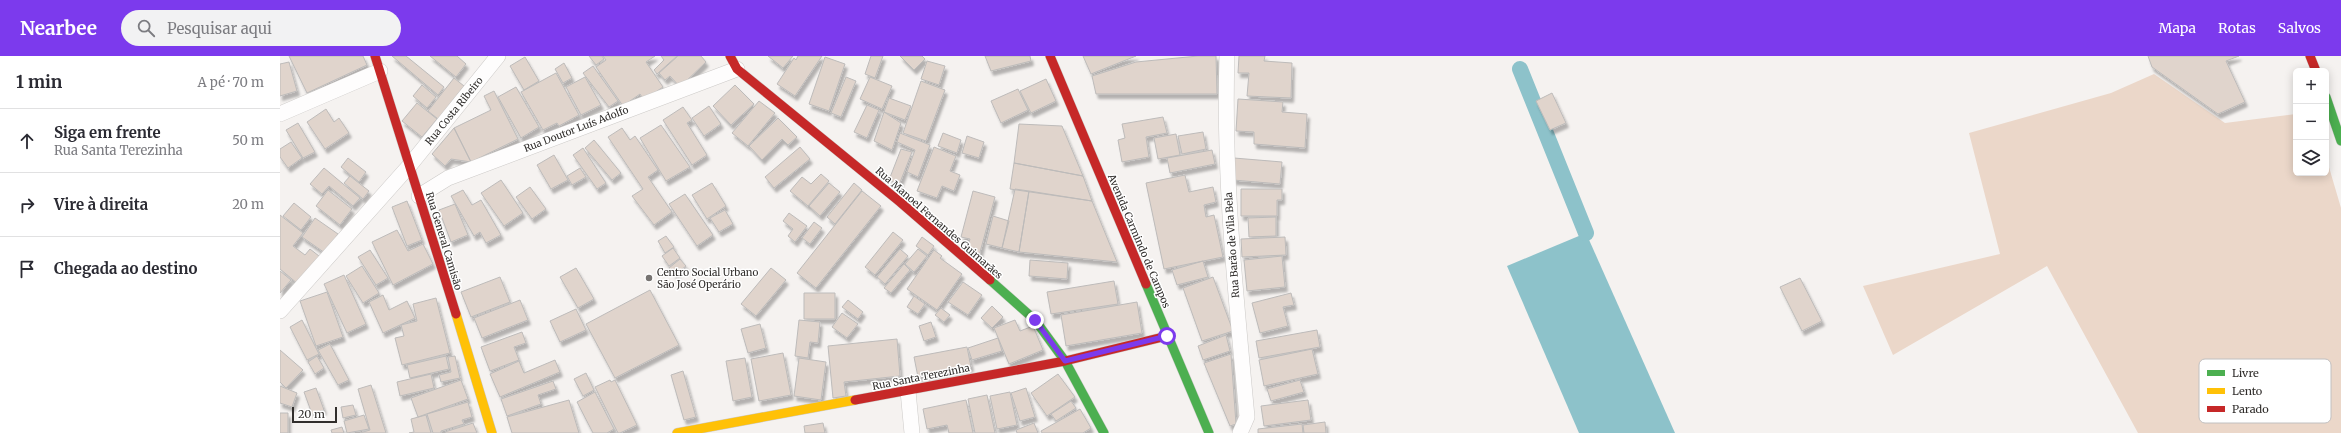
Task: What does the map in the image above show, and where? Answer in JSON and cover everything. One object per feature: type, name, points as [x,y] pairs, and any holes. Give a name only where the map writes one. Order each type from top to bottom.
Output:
[{"type":"street","name":"Rua General Camisão","points":[[375,56],[492,433]]},
{"type":"street","name":"Rua Costa Ribeiro","points":[[280,311],[410,165],[498,56]]},
{"type":"street","name":"Avenida Carmindo de Campos","points":[[1050,56],[1209,433]]},
{"type":"street","name":"Rua Barão de Vila Bela","points":[[1227,56],[1225,120],[1228,192],[1247,417],[1240,433]]},
{"type":"street","points":[[2310,56],[2315,68]]},
{"type":"street","name":"Rua Doutor Luís Adolfo","points":[[419,196],[448,178],[733,63]]},
{"type":"street","name":"Rua Manoel Fernandes Guimarães","points":[[733,63],[900,202],[1035,320],[1065,361],[1104,433]]},
{"type":"street","points":[[280,114],[380,72]]},
{"type":"street","points":[[2328,104],[2341,140]]},
{"type":"street","name":"Rua Santa Terezinha","points":[[677,433],[908,392],[1065,361],[1167,336]]},
{"type":"street","points":[[908,392],[912,433]]},
{"type":"shaded area","points":[[2154,74],[2225,123],[2293,114],[2293,176],[2329,176],[2329,167],[2341,208],[2341,433],[2138,433],[2047,266],[1893,355],[1863,286],[2000,254],[1969,133],[2111,93]]},
{"type":"water","points":[[1586,233],[1675,433],[1579,433],[1507,266]]},
{"type":"building","points":[[289,56],[363,56],[367,65],[307,93]]},
{"type":"building","points":[[392,56],[406,56],[444,87],[438,95]]},
{"type":"building","points":[[430,56],[457,56],[466,64],[456,77]]},
{"type":"building","points":[[589,56],[602,56],[604,59],[596,65]]},
{"type":"building","points":[[603,56],[655,56],[646,62],[663,87],[644,100],[640,94],[623,106],[596,67],[606,60]]},
{"type":"building","points":[[661,56],[677,56],[657,74],[654,70],[664,60]]},
{"type":"building","points":[[678,56],[701,56],[706,62],[680,87],[670,76],[665,80],[659,73]]},
{"type":"building","points":[[768,56],[793,56],[783,68]]},
{"type":"building","points":[[798,56],[822,56],[795,96],[777,84],[794,58],[796,60]]},
{"type":"building","points":[[871,56],[883,56],[875,78],[865,74]]},
{"type":"building","points":[[900,56],[922,56],[925,59],[914,70]]},
{"type":"building","points":[[985,56],[1030,56],[1031,61],[991,71]]},
{"type":"building","points":[[1083,56],[1136,56],[1091,74]]},
{"type":"building","points":[[1198,56],[1216,56],[1217,94],[1096,94],[1092,76],[1136,62]]},
{"type":"building","points":[[1239,56],[1265,56],[1264,61],[1292,63],[1291,98],[1247,96],[1249,73],[1238,73]]},
{"type":"building","points":[[2148,56],[2239,56],[2226,61],[2245,102],[2218,114],[2152,67]]},
{"type":"building","points":[[525,57],[539,81],[524,90],[510,66]]},
{"type":"building","points":[[825,57],[845,64],[829,111],[809,104]]},
{"type":"building","points":[[927,61],[945,66],[939,85],[921,79]]},
{"type":"building","points":[[289,62],[297,91],[280,96],[280,64]]},
{"type":"building","points":[[564,63],[572,78],[563,83],[555,69]]},
{"type":"building","points":[[593,66],[618,101],[609,107],[583,73]]},
{"type":"building","points":[[556,73],[579,115],[559,126],[557,123],[543,130],[521,92]]},
{"type":"building","points":[[585,77],[601,105],[581,115],[566,87]]},
{"type":"building","points":[[846,77],[856,81],[841,117],[831,113]]},
{"type":"building","points":[[870,77],[892,86],[882,109],[860,99]]},
{"type":"building","points":[[454,78],[464,86],[438,119],[428,111]]},
{"type":"building","points":[[1046,79],[1056,101],[1031,113],[1020,91]]},
{"type":"building","points":[[921,81],[945,90],[926,141],[903,133]]},
{"type":"building","points":[[422,85],[436,97],[427,108],[413,96]]},
{"type":"building","points":[[735,85],[754,104],[731,125],[713,106]]},
{"type":"building","points":[[516,87],[539,127],[521,138],[498,97]]},
{"type":"building","points":[[1018,89],[1028,110],[1001,123],[991,101]]},
{"type":"building","points":[[494,91],[518,139],[471,162],[454,128],[491,110],[484,96]]},
{"type":"building","points":[[1552,93],[1566,123],[1550,130],[1536,101]]},
{"type":"building","points":[[889,98],[911,106],[905,120],[884,112]]},
{"type":"building","points":[[1238,99],[1283,102],[1282,112],[1307,114],[1305,148],[1254,144],[1254,132],[1236,131]]},
{"type":"building","points":[[759,101],[775,113],[748,146],[732,133]]},
{"type":"building","points":[[417,103],[437,119],[422,137],[402,121]]},
{"type":"building","points":[[867,105],[879,110],[867,138],[854,132]]},
{"type":"building","points":[[709,106],[721,124],[704,136],[692,118]]},
{"type":"building","points":[[683,107],[692,120],[687,123],[707,155],[692,165],[663,120]]},
{"type":"building","points":[[326,109],[334,122],[339,118],[349,133],[325,149],[307,122]]},
{"type":"building","points":[[884,112],[901,123],[892,150],[874,141]]},
{"type":"building","points":[[1163,117],[1167,133],[1146,137],[1149,157],[1122,162],[1118,140],[1125,138],[1122,124]]},
{"type":"building","points":[[778,118],[797,137],[788,145],[782,139],[762,160],[749,146]]},
{"type":"building","points":[[298,123],[315,152],[303,158],[286,130]]},
{"type":"building","points":[[1019,124],[1062,126],[1083,176],[1014,163]]},
{"type":"building","points":[[661,125],[690,167],[666,181],[640,138]]},
{"type":"building","points":[[454,128],[471,162],[451,159],[445,166],[432,154]]},
{"type":"building","points":[[622,128],[630,140],[635,136],[658,170],[648,177],[672,212],[654,225],[632,196],[643,189],[608,137]]},
{"type":"building","points":[[1203,132],[1206,149],[1182,154],[1178,136]]},
{"type":"building","points":[[900,133],[930,145],[918,177],[907,172],[915,150],[897,142]]},
{"type":"building","points":[[943,133],[961,140],[957,153],[938,146]]},
{"type":"building","points":[[1176,134],[1180,155],[1158,159],[1154,138]]},
{"type":"building","points":[[967,136],[984,142],[979,158],[962,153]]},
{"type":"building","points":[[594,140],[621,173],[612,180],[585,148]]},
{"type":"building","points":[[291,142],[302,158],[288,168],[280,157],[280,149]]},
{"type":"building","points":[[800,147],[810,159],[774,188],[765,177]]},
{"type":"building","points":[[934,147],[956,156],[950,171],[960,175],[954,191],[942,186],[937,198],[917,191]]},
{"type":"building","points":[[583,148],[606,183],[597,189],[573,155]]},
{"type":"building","points":[[901,149],[912,152],[899,185],[889,180]]},
{"type":"building","points":[[1212,150],[1215,164],[1170,173],[1167,158]]},
{"type":"building","points":[[554,155],[568,180],[551,189],[537,165]]},
{"type":"building","points":[[348,158],[366,172],[359,182],[341,167]]},
{"type":"building","points":[[1234,158],[1282,162],[1280,184],[1233,180]]},
{"type":"building","points":[[1014,163],[1083,176],[1092,201],[1010,189]]},
{"type":"building","points":[[324,168],[360,198],[353,206],[329,186],[322,194],[310,184]]},
{"type":"building","points":[[580,168],[586,177],[572,185],[567,176]]},
{"type":"building","points":[[821,174],[829,181],[808,206],[790,191],[802,177],[811,184]]},
{"type":"building","points":[[1185,175],[1189,192],[1213,187],[1216,202],[1204,205],[1206,217],[1214,215],[1223,257],[1164,269],[1146,183]]},
{"type":"building","points":[[350,176],[369,191],[363,199],[344,183]]},
{"type":"building","points":[[501,180],[523,213],[504,226],[481,193]]},
{"type":"building","points":[[712,183],[726,206],[707,219],[692,195]]},
{"type":"building","points":[[829,183],[840,192],[820,216],[809,206]]},
{"type":"building","points":[[854,183],[862,190],[835,224],[827,217]]},
{"type":"building","points":[[530,187],[546,209],[532,219],[516,197]]},
{"type":"building","points":[[1015,189],[1029,191],[1019,252],[1002,248]]},
{"type":"building","points":[[1241,189],[1282,189],[1282,200],[1277,200],[1277,216],[1241,216]]},
{"type":"building","points":[[328,190],[352,209],[340,225],[316,206]]},
{"type":"building","points":[[463,190],[472,205],[481,200],[501,235],[486,243],[480,232],[474,236],[451,196]]},
{"type":"building","points":[[862,191],[881,206],[816,288],[797,273]]},
{"type":"building","points":[[973,191],[995,197],[979,256],[966,252],[970,239],[961,237]]},
{"type":"building","points":[[1029,191],[1092,201],[1117,262],[1019,252]]},
{"type":"building","points":[[685,194],[713,235],[697,246],[669,204]]},
{"type":"building","points":[[407,201],[422,240],[407,246],[392,207]]},
{"type":"building","points":[[294,203],[311,217],[301,230],[283,216]]},
{"type":"building","points":[[455,204],[468,235],[451,242],[439,210]]},
{"type":"building","points":[[725,210],[733,224],[719,232],[710,218]]},
{"type":"building","points":[[789,213],[807,226],[795,242],[788,236],[793,229],[783,221]]},
{"type":"building","points":[[280,215],[303,233],[293,246],[305,255],[310,249],[319,256],[298,284],[280,269]]},
{"type":"building","points":[[993,216],[1009,221],[1002,248],[986,244]]},
{"type":"building","points":[[1276,217],[1276,236],[1249,237],[1248,218]]},
{"type":"building","points":[[315,218],[338,234],[325,253],[302,237]]},
{"type":"building","points":[[814,222],[822,228],[810,244],[802,238]]},
{"type":"building","points":[[397,230],[408,251],[423,244],[433,264],[393,285],[372,242]]},
{"type":"building","points":[[893,232],[903,240],[875,275],[865,267]]},
{"type":"building","points":[[666,236],[674,247],[665,253],[658,241]]},
{"type":"building","points":[[922,237],[934,246],[928,255],[916,246]]},
{"type":"building","points":[[1285,237],[1286,255],[1242,257],[1241,239]]},
{"type":"building","points":[[673,248],[680,258],[669,266],[662,256]]},
{"type":"building","points":[[900,249],[908,256],[885,284],[877,277]]},
{"type":"building","points":[[918,249],[927,256],[914,272],[905,264]]},
{"type":"building","points":[[370,250],[388,278],[376,285],[358,257]]},
{"type":"building","points":[[934,250],[942,256],[940,258],[962,274],[937,310],[907,289]]},
{"type":"building","points":[[1282,256],[1285,287],[1247,291],[1244,260]]},
{"type":"building","points":[[680,259],[686,266],[675,275],[669,268]]},
{"type":"building","points":[[1030,260],[1068,263],[1067,279],[1029,276]]},
{"type":"building","points":[[1203,261],[1208,277],[1177,285],[1172,270]]},
{"type":"building","points":[[904,264],[910,270],[891,293],[884,288]]},
{"type":"building","points":[[362,266],[379,293],[363,303],[346,276]]},
{"type":"building","points":[[576,268],[594,299],[578,308],[560,277]]},
{"type":"building","points":[[771,268],[786,280],[756,316],[741,304]]},
{"type":"building","points":[[280,271],[291,280],[280,293]]},
{"type":"building","points":[[344,275],[366,324],[347,333],[324,284]]},
{"type":"building","points":[[500,277],[510,302],[471,317],[461,292]]},
{"type":"building","points":[[1213,277],[1233,331],[1202,341],[1183,288]]},
{"type":"building","points":[[1800,278],[1822,321],[1802,331],[1780,287]]},
{"type":"building","points":[[1114,281],[1118,304],[1051,314],[1047,292]]},
{"type":"building","points":[[963,282],[982,295],[968,315],[948,302]]},
{"type":"building","points":[[650,290],[679,345],[615,378],[586,324]]},
{"type":"building","points":[[327,292],[343,337],[316,346],[300,301]]},
{"type":"building","points":[[804,293],[835,293],[835,319],[804,319]]},
{"type":"building","points":[[1291,293],[1294,305],[1283,307],[1288,326],[1260,333],[1252,303]]},
{"type":"building","points":[[383,295],[389,310],[407,301],[415,318],[383,333],[369,302]]},
{"type":"building","points":[[914,296],[925,304],[918,314],[907,307]]},
{"type":"building","points":[[436,298],[450,353],[402,365],[395,338],[404,336],[401,325],[417,321],[413,304]]},
{"type":"building","points":[[520,300],[528,320],[482,338],[474,318]]},
{"type":"building","points":[[848,300],[863,312],[858,319],[842,307]]},
{"type":"building","points":[[1137,302],[1142,333],[1066,346],[1061,315]]},
{"type":"building","points":[[992,306],[1003,317],[992,328],[981,318]]},
{"type":"building","points":[[941,308],[950,315],[944,322],[935,315]]},
{"type":"building","points":[[576,309],[586,330],[560,342],[550,321]]},
{"type":"building","points":[[842,313],[858,324],[847,338],[832,327]]},
{"type":"building","points":[[302,320],[319,354],[307,360],[290,327]]},
{"type":"building","points":[[799,320],[820,322],[818,343],[810,342],[808,358],[795,356]]},
{"type":"building","points":[[1015,320],[1020,331],[1033,326],[1043,350],[1009,364],[994,328]]},
{"type":"building","points":[[931,322],[936,337],[924,341],[919,326]]},
{"type":"building","points":[[760,324],[766,348],[748,353],[741,329]]},
{"type":"building","points":[[1317,330],[1320,347],[1259,358],[1256,341]]},
{"type":"building","points":[[522,332],[526,343],[514,347],[519,360],[490,371],[481,347]]},
{"type":"building","points":[[1226,335],[1230,351],[1203,360],[1198,346]]},
{"type":"building","points":[[998,338],[1002,351],[972,360],[968,348]]},
{"type":"building","points":[[897,339],[900,376],[844,382],[846,396],[833,398],[828,346]]},
{"type":"building","points":[[330,344],[349,380],[338,385],[318,350]]},
{"type":"building","points":[[967,347],[971,367],[918,377],[914,357]]},
{"type":"building","points":[[1312,349],[1318,374],[1264,386],[1259,360]]},
{"type":"building","points":[[280,350],[303,370],[286,388],[280,382]]},
{"type":"building","points":[[783,353],[791,395],[759,401],[751,359]]},
{"type":"building","points":[[1231,354],[1236,424],[1230,426],[1204,363]]},
{"type":"building","points":[[317,356],[324,368],[315,374],[308,362]]},
{"type":"building","points":[[446,356],[449,369],[410,378],[407,365]]},
{"type":"building","points":[[455,356],[460,378],[441,382],[439,375],[451,372],[448,357]]},
{"type":"building","points":[[745,358],[752,397],[733,401],[726,361]]},
{"type":"building","points":[[799,358],[826,362],[821,400],[794,396]]},
{"type":"building","points":[[555,360],[560,372],[500,397],[490,374],[519,361],[524,373]]},
{"type":"building","points":[[683,371],[696,417],[684,420],[671,375]]},
{"type":"building","points":[[586,373],[594,390],[583,396],[574,379]]},
{"type":"building","points":[[431,374],[434,388],[400,396],[397,382]]},
{"type":"building","points":[[1058,374],[1075,397],[1047,416],[1031,393]]},
{"type":"building","points":[[461,380],[468,399],[418,417],[411,398]]},
{"type":"building","points":[[610,380],[611,382],[615,380],[637,425],[620,433],[618,433],[595,387]]},
{"type":"building","points":[[1300,380],[1304,392],[1271,401],[1267,389]]},
{"type":"building","points":[[553,381],[556,389],[538,395],[541,404],[507,416],[501,399]]},
{"type":"building","points":[[371,385],[386,433],[360,433],[370,430],[358,389]]},
{"type":"building","points":[[280,386],[297,393],[292,407],[280,403]]},
{"type":"building","points":[[316,388],[324,410],[312,414],[304,392]]},
{"type":"building","points":[[1026,388],[1035,417],[1020,421],[1011,393]]},
{"type":"building","points":[[595,392],[614,429],[607,433],[593,433],[577,402]]},
{"type":"building","points":[[1010,392],[1017,425],[997,429],[990,396]]},
{"type":"building","points":[[987,395],[995,433],[975,433],[968,399]]},
{"type":"building","points":[[569,400],[579,433],[512,433],[507,417]]},
{"type":"building","points":[[966,400],[973,433],[949,433],[947,425],[927,429],[923,409]]},
{"type":"building","points":[[1308,400],[1311,420],[1264,426],[1261,406]]},
{"type":"building","points":[[1071,401],[1076,408],[1056,421],[1051,414]]},
{"type":"building","points":[[468,402],[472,417],[462,420],[464,424],[441,431],[441,433],[433,433],[427,414]]},
{"type":"building","points":[[353,405],[356,415],[343,418],[341,407]]},
{"type":"building","points":[[1080,409],[1091,428],[1083,433],[1042,433],[1041,431]]},
{"type":"building","points":[[280,413],[288,413],[288,433],[280,433]]},
{"type":"building","points":[[364,415],[369,429],[347,433],[344,421]]},
{"type":"building","points":[[426,415],[431,433],[409,433],[414,432],[411,419]]},
{"type":"building","points":[[1325,422],[1326,433],[1304,433],[1303,425]]},
{"type":"building","points":[[473,423],[477,433],[445,432]]},
{"type":"building","points":[[823,423],[825,433],[805,433],[804,426]]},
{"type":"building","points":[[1034,423],[1038,433],[1017,433],[1016,430]]},
{"type":"building","points":[[1302,424],[1303,433],[1258,433],[1258,429]]},
{"type":"building","points":[[342,427],[344,433],[332,433],[331,430]]},
{"type":"waterway","points":[[1520,69],[1586,233]]},
{"type":"traffic: fast","points":[[2328,104],[2341,141]]},
{"type":"traffic: fast","points":[[990,280],[1035,320],[1065,361],[1104,433]]},
{"type":"traffic: fast","points":[[1146,284],[1209,433]]},
{"type":"traffic: slow","points":[[456,314],[492,433]]},
{"type":"traffic: slow","points":[[677,433],[855,400]]},
{"type":"traffic: jam","points":[[375,56],[456,314]]},
{"type":"traffic: jam","points":[[730,56],[737,69],[900,202],[990,280]]},
{"type":"traffic: jam","points":[[1050,56],[1146,284]]},
{"type":"traffic: jam","points":[[2310,56],[2315,68]]},
{"type":"traffic: jam","points":[[855,400],[1065,361],[1167,336]]},
{"type":"place","name":"Centro Social Urbano São José Operário","points":[[649,278]]},
{"type":"route","points":[[1035,320],[1065,361],[1167,336]]}]
